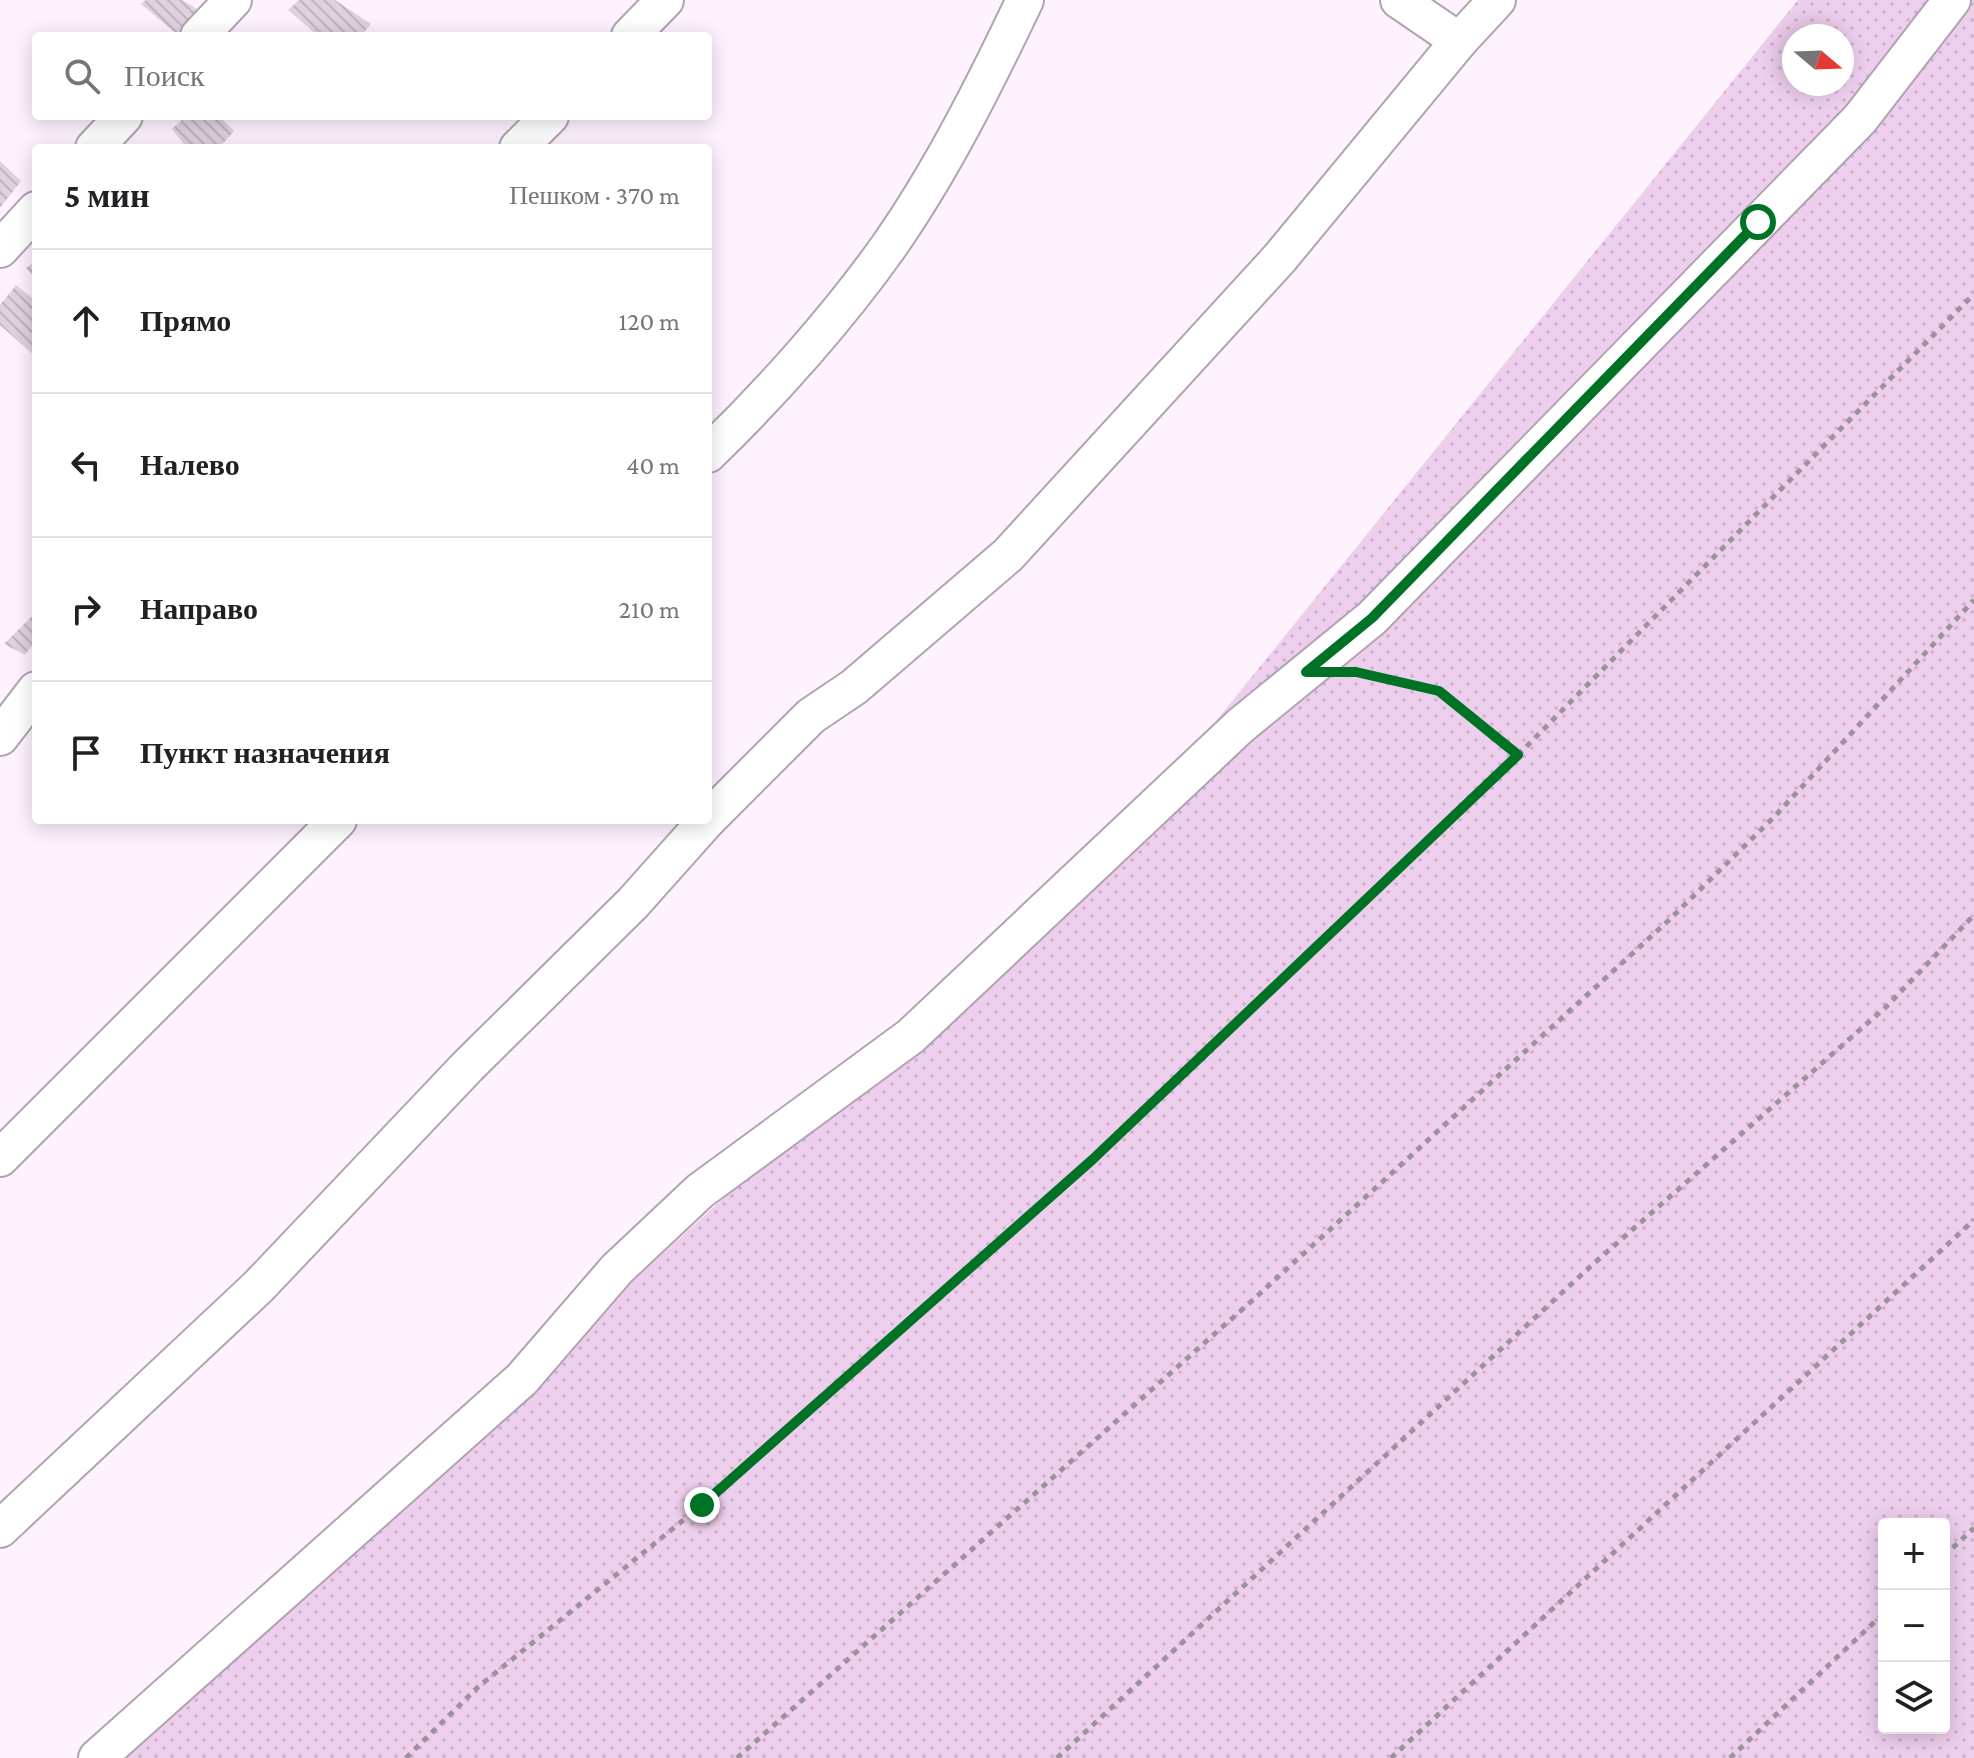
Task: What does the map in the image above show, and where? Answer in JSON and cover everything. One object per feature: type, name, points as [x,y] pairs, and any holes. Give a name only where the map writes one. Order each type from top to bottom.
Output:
[{"type":"street","points":[[203,32],[233,0]]},
{"type":"street","points":[[634,32],[665,0]]},
{"type":"street","points":[[712,450],[831,319],[889,245],[965,120],[1025,0]]},
{"type":"street","points":[[1399,0],[1459,41]]},
{"type":"street","points":[[712,815],[811,716],[854,687],[1008,555],[1279,259],[1459,41],[1497,0]]},
{"type":"street","points":[[97,1758],[481,1417],[532,1368],[617,1269],[700,1191],[911,1036],[1240,726],[1372,618],[1860,119],[1952,0]]},
{"type":"street","points":[[98,144],[120,120]]},
{"type":"street","points":[[522,144],[546,120]]},
{"type":"street","points":[[0,249],[32,214]]},
{"type":"street","points":[[0,737],[32,695]]},
{"type":"street","points":[[0,1158],[334,824]]},
{"type":"street","points":[[0,1529],[269,1276],[468,1066],[633,903],[704,824]]},
{"type":"path","points":[[406,1758],[478,1687],[702,1505],[1092,1160],[1518,755],[1974,294]]},
{"type":"path","points":[[737,1758],[1244,1309],[1668,921],[1776,815],[1974,600]]},
{"type":"path","points":[[1306,672],[1356,672],[1439,691],[1518,755]]},
{"type":"path","points":[[1057,1758],[1591,1266],[1887,1006],[1974,915]]},
{"type":"path","points":[[1391,1758],[1974,1220]]},
{"type":"path","points":[[1950,1550],[1974,1528]]},
{"type":"path","points":[[1730,1758],[1878,1619]]},
{"type":"shaded area","points":[[1798,0],[1974,0],[1974,1758],[113,1758],[1137,819]]},
{"type":"building","points":[[146,0],[182,0],[202,12],[183,32],[174,32],[141,4]]},
{"type":"building","points":[[299,0],[335,0],[371,24],[364,32],[313,32],[288,10]]},
{"type":"building","points":[[182,120],[223,120],[234,131],[223,144],[184,144],[172,129]]},
{"type":"building","points":[[0,161],[21,181],[0,208]]},
{"type":"building","points":[[16,285],[32,298],[32,353],[0,325],[0,305]]},
{"type":"building","points":[[32,616],[32,646],[25,655],[4,644]]},
{"type":"route","points":[[702,1505],[1092,1160],[1518,755],[1439,691],[1402,680],[1356,672],[1306,672],[1372,618],[1758,222]]}]
